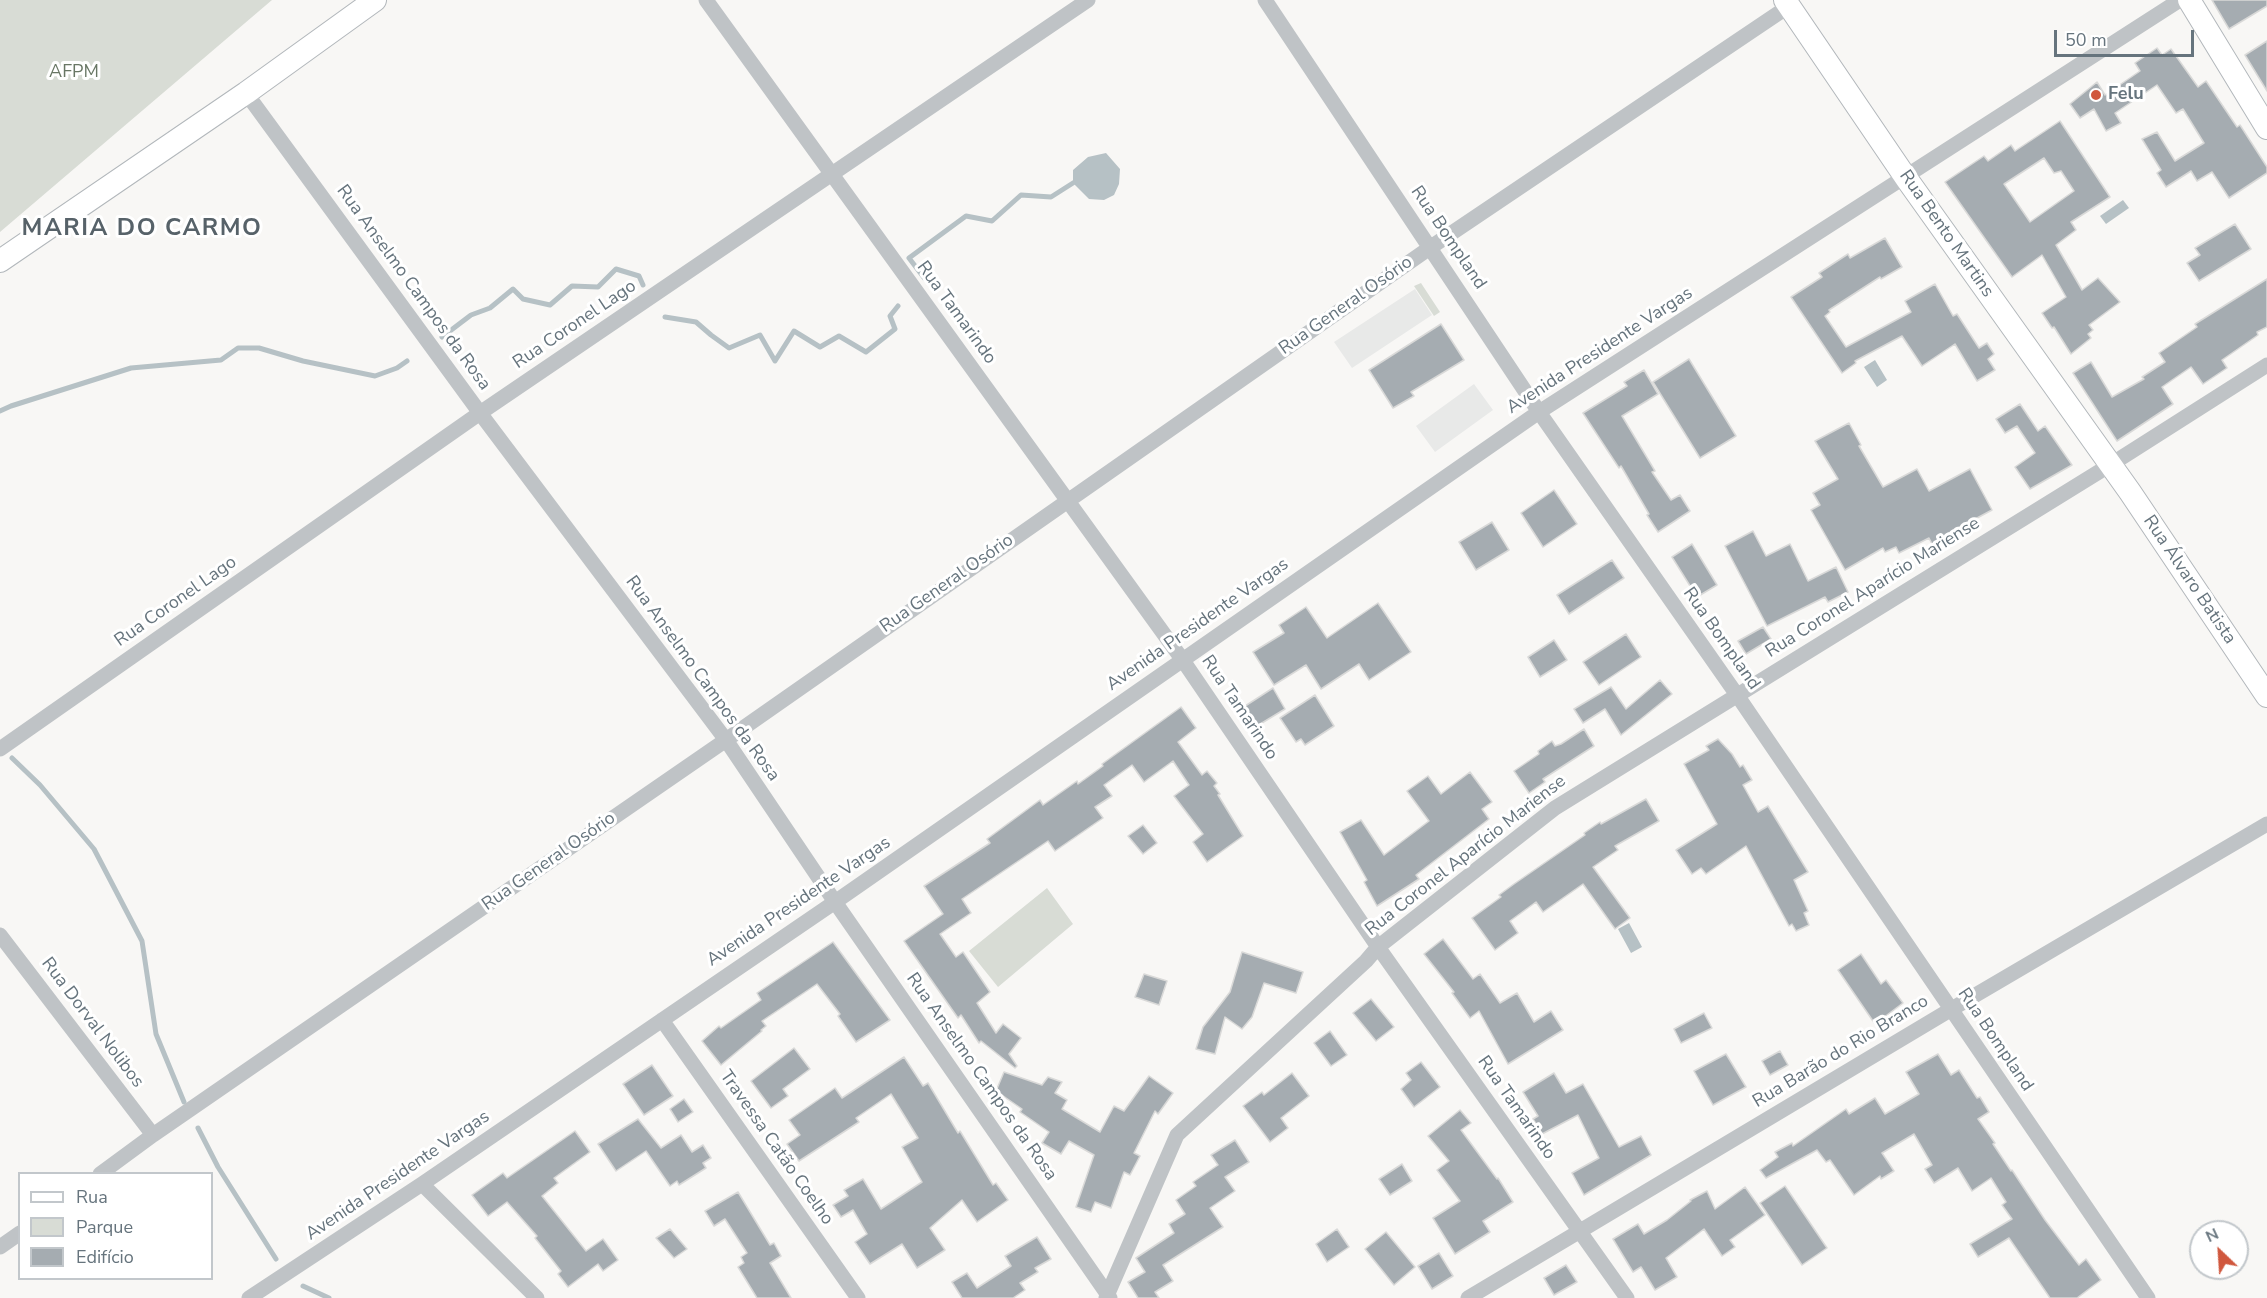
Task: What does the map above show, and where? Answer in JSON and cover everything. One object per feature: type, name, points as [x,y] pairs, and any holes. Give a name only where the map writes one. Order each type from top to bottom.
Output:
[{"type":"street","points":[[0,261],[246,93],[375,0]]},
{"type":"street","name":"Rua Tamarindo","points":[[706,0],[1182,659],[1378,947],[1627,1298]]},
{"type":"street","name":"Rua Coronel Lago","points":[[0,749],[480,413],[1088,0]]},
{"type":"street","name":"Rua Bompland","points":[[1265,0],[1539,412],[1737,695],[2148,1298]]},
{"type":"street","name":"Avenida Presidente Vargas","points":[[249,1298],[422,1184],[835,902],[1539,412],[2180,0]]},
{"type":"street","points":[[2189,0],[2267,128]]},
{"type":"street","name":"Rua General Osório","points":[[101,1172],[726,740],[1431,247],[1791,2]]},
{"type":"street","name":"Rua Bento Martins","points":[[1791,2],[1906,178],[2110,465]]},
{"type":"street","name":"Rua Anselmo Campos da Rosa","points":[[246,93],[480,413],[726,740],[835,902],[1109,1297]]},
{"type":"street","name":"Rua Coronel Aparício Mariense","points":[[1109,1297],[1178,1135],[1366,961],[1378,947],[1555,808],[2110,465],[2267,365]]},
{"type":"street","name":"Rua Álvaro Batista","points":[[2110,465],[2267,696]]},
{"type":"street","name":"Rua Barão do Rio Branco","points":[[1468,1298],[2267,824]]},
{"type":"street","name":"Rua Dorval Nolibos","points":[[0,935],[153,1135]]},
{"type":"street","name":"Travessa Catão Coelho","points":[[662,1020],[858,1298]]},
{"type":"street","points":[[422,1184],[537,1298]]},
{"type":"street","points":[[0,1247],[18,1234]]},
{"type":"shaded area","points":[[1106,153],[1120,169],[1119,184],[1114,195],[1104,200],[1089,199],[1073,183],[1073,170],[1088,157]]},
{"type":"shaded area","points":[[2123,200],[2129,208],[2106,224],[2100,216]]},
{"type":"shaded area","points":[[1415,289],[1432,315],[1352,368],[1334,342]]},
{"type":"shaded area","points":[[1875,360],[1887,380],[1877,387],[1864,367]]},
{"type":"shaded area","points":[[1474,384],[1493,410],[1435,452],[1416,426]]},
{"type":"shaded area","points":[[1629,923],[1642,947],[1631,953],[1618,929]]},
{"type":"green space","name":"AFPM","points":[[0,0],[272,0],[0,232]]},
{"type":"green space","points":[[1421,283],[1440,312],[1434,316],[1414,286]]},
{"type":"green space","points":[[1047,888],[1073,924],[998,987],[969,951]]},
{"type":"building","points":[[2212,0],[2267,0],[2267,6],[2229,29]]},
{"type":"building","points":[[2267,41],[2267,91],[2245,55]]},
{"type":"building","points":[[2157,48],[2162,55],[2171,49],[2198,87],[2206,81],[2237,127],[2240,125],[2267,167],[2267,173],[2229,198],[2212,172],[2197,181],[2191,171],[2166,187],[2157,173],[2161,170],[2142,139],[2157,132],[2175,161],[2204,143],[2183,109],[2176,113],[2157,85],[2115,113],[2121,123],[2106,131],[2094,109],[2080,118],[2070,104],[2097,82],[2105,95],[2140,71],[2135,63]]},
{"type":"building","points":[[2060,121],[2110,197],[2071,222],[2076,230],[2056,245],[2082,290],[2098,278],[2120,302],[2089,325],[2093,330],[2088,334],[2091,338],[2071,354],[2042,313],[2066,297],[2042,255],[2012,277],[1945,182],[1984,156],[1988,161],[2011,145],[2015,151]],"holes":[[[2044,158],[2054,173],[2061,171],[2074,191],[2030,222],[2004,184]]]},
{"type":"building","points":[[2235,224],[2251,249],[2199,281],[2187,263],[2200,255],[2195,248]]},
{"type":"building","points":[[1885,238],[1902,267],[1881,279],[1880,277],[1829,310],[1830,312],[1825,316],[1846,347],[1911,312],[1905,301],[1935,284],[1953,316],[1957,314],[1979,348],[1987,343],[1994,354],[1988,359],[1995,370],[1977,381],[1955,344],[1922,366],[1902,336],[1855,361],[1856,363],[1842,373],[1791,297],[1822,277],[1819,273],[1848,254],[1850,258]]},
{"type":"building","points":[[2267,279],[2267,327],[2257,332],[2258,335],[2222,360],[2227,368],[2203,384],[2191,367],[2162,387],[2173,404],[2117,441],[2073,373],[2091,362],[2112,397],[2144,379],[2142,377],[2165,362],[2159,353],[2197,327],[2195,324]]},
{"type":"building","points":[[1441,324],[1464,360],[1411,392],[1414,396],[1393,408],[1369,370]]},
{"type":"building","points":[[1689,359],[1736,436],[1700,458],[1653,382]]},
{"type":"building","points":[[1644,370],[1658,394],[1622,416],[1655,471],[1652,472],[1671,500],[1680,495],[1690,511],[1658,532],[1621,466],[1619,468],[1583,413],[1627,386],[1624,382]]},
{"type":"building","points":[[2020,404],[2038,431],[2045,426],[2072,465],[2030,489],[2015,467],[2035,453],[2017,426],[2005,433],[1996,419]]},
{"type":"building","points":[[1849,423],[1861,445],[1859,446],[1883,487],[1917,469],[1929,491],[1970,469],[1992,510],[1947,534],[1948,536],[1933,546],[1929,538],[1899,553],[1896,547],[1885,552],[1883,548],[1845,570],[1811,510],[1820,505],[1813,493],[1838,479],[1815,441]]},
{"type":"building","points":[[1554,490],[1577,524],[1543,547],[1521,513]]},
{"type":"building","points":[[1492,522],[1509,550],[1476,570],[1459,542]]},
{"type":"building","points":[[1753,531],[1766,556],[1790,544],[1808,581],[1836,567],[1848,592],[1828,602],[1825,597],[1767,626],[1725,546]]},
{"type":"building","points":[[1692,544],[1717,585],[1697,597],[1672,557]]},
{"type":"building","points":[[1612,560],[1624,578],[1569,614],[1557,595]]},
{"type":"building","points":[[1378,603],[1411,652],[1369,680],[1359,664],[1321,689],[1306,665],[1274,685],[1253,652],[1284,633],[1279,625],[1306,607],[1327,638]]},
{"type":"building","points":[[1763,627],[1771,639],[1746,654],[1738,641]]},
{"type":"building","points":[[1626,634],[1641,657],[1599,685],[1583,662]]},
{"type":"building","points":[[1554,640],[1567,660],[1540,677],[1528,657]]},
{"type":"building","points":[[1660,680],[1672,694],[1621,735],[1605,709],[1583,723],[1574,709],[1611,687],[1626,709]]},
{"type":"building","points":[[1273,688],[1285,709],[1252,729],[1239,710]]},
{"type":"building","points":[[1315,695],[1334,726],[1305,745],[1301,739],[1296,742],[1280,718]]},
{"type":"building","points":[[1181,707],[1196,728],[1178,742],[1202,775],[1207,771],[1217,783],[1214,786],[1220,794],[1218,795],[1243,836],[1207,862],[1193,842],[1203,834],[1174,796],[1189,785],[1173,761],[1144,782],[1132,765],[1104,785],[1112,796],[1095,807],[1103,818],[1055,851],[1048,841],[962,899],[971,913],[940,934],[956,957],[963,952],[990,992],[977,1003],[996,1033],[1003,1024],[1021,1038],[1009,1054],[1017,1066],[1015,1068],[981,1041],[979,1043],[961,1015],[958,1018],[904,941],[943,914],[924,886],[990,843],[987,839],[1040,800],[1043,805],[1077,781],[1078,784]]},
{"type":"building","points":[[1584,729],[1594,746],[1543,779],[1545,782],[1529,793],[1514,771],[1539,754],[1538,751],[1552,741],[1555,746],[1561,744]]},
{"type":"building","points":[[1718,739],[1740,767],[1743,765],[1752,780],[1743,785],[1758,812],[1768,806],[1808,872],[1794,880],[1808,911],[1804,913],[1809,925],[1796,931],[1792,924],[1789,926],[1746,846],[1706,874],[1701,868],[1692,874],[1676,850],[1717,824],[1684,764],[1709,750],[1706,746]]},
{"type":"building","points":[[1470,772],[1492,802],[1482,809],[1489,819],[1416,875],[1419,879],[1377,906],[1364,882],[1367,880],[1340,832],[1361,820],[1384,855],[1429,821],[1407,791],[1428,776],[1441,794]]},
{"type":"building","points":[[1646,799],[1659,821],[1615,846],[1618,850],[1593,867],[1630,918],[1615,929],[1583,884],[1543,912],[1536,902],[1510,921],[1518,933],[1495,950],[1472,918],[1501,897],[1499,895],[1600,822],[1601,824]]},
{"type":"building","points":[[1143,825],[1157,843],[1143,854],[1128,836]]},
{"type":"building","points":[[1443,939],[1473,979],[1480,974],[1500,1003],[1517,993],[1534,1022],[1551,1011],[1563,1030],[1508,1064],[1479,1011],[1470,1018],[1452,993],[1454,992],[1424,954]]},
{"type":"building","points":[[833,942],[890,1020],[856,1042],[838,1016],[840,1014],[817,984],[762,1021],[766,1026],[762,1031],[721,1065],[702,1041],[719,1026],[721,1028],[761,1000],[757,993]]},
{"type":"building","points":[[1242,952],[1303,972],[1296,993],[1264,983],[1252,1017],[1242,1029],[1225,1017],[1215,1054],[1196,1049],[1203,1027],[1230,992]]},
{"type":"building","points":[[1861,954],[1881,984],[1886,980],[1903,1003],[1875,1024],[1838,970]]},
{"type":"building","points":[[1144,974],[1167,981],[1159,1005],[1135,997]]},
{"type":"building","points":[[1371,999],[1394,1027],[1376,1041],[1353,1013]]},
{"type":"building","points":[[1704,1013],[1712,1028],[1681,1043],[1674,1029]]},
{"type":"building","points":[[1330,1031],[1347,1055],[1331,1066],[1314,1043]]},
{"type":"building","points":[[794,1048],[810,1069],[783,1089],[788,1096],[771,1108],[751,1081]]},
{"type":"building","points":[[1780,1051],[1788,1065],[1770,1075],[1762,1061]]},
{"type":"building","points":[[1726,1054],[1746,1087],[1713,1105],[1694,1071]]},
{"type":"building","points":[[1938,1054],[1951,1075],[1959,1070],[1977,1098],[1980,1097],[1989,1112],[1978,1119],[2045,1220],[2079,1265],[2086,1259],[2101,1280],[2077,1298],[2050,1298],[2009,1238],[1978,1257],[1970,1244],[2012,1219],[2002,1205],[2006,1202],[1991,1178],[1972,1191],[1958,1168],[1934,1183],[1925,1169],[1932,1165],[1914,1134],[1882,1153],[1894,1171],[1881,1179],[1880,1176],[1854,1195],[1830,1160],[1826,1162],[1817,1150],[1766,1178],[1760,1170],[1778,1157],[1775,1152],[1792,1143],[1793,1146],[1846,1109],[1849,1114],[1875,1098],[1885,1114],[1919,1094],[1906,1072]]},
{"type":"building","points":[[904,1057],[923,1086],[928,1083],[993,1185],[996,1183],[1008,1200],[977,1222],[962,1200],[930,1228],[945,1250],[917,1268],[902,1244],[870,1264],[855,1242],[867,1234],[853,1210],[841,1217],[833,1205],[848,1196],[844,1190],[863,1179],[881,1209],[922,1182],[902,1147],[918,1138],[891,1094],[856,1118],[859,1122],[799,1161],[787,1144],[800,1135],[789,1120],[835,1088],[842,1098]]},
{"type":"building","points":[[1421,1062],[1440,1087],[1414,1107],[1401,1089],[1411,1080],[1406,1073]]},
{"type":"building","points":[[652,1065],[673,1096],[644,1115],[623,1084]]},
{"type":"building","points":[[1004,1072],[1042,1085],[1048,1077],[1062,1082],[1055,1093],[1067,1100],[1062,1109],[1100,1132],[1114,1106],[1124,1111],[1149,1076],[1173,1093],[1158,1114],[1155,1111],[1134,1153],[1140,1156],[1130,1175],[1124,1172],[1111,1208],[1095,1202],[1091,1212],[1076,1207],[1094,1155],[1069,1141],[1061,1154],[1042,1143],[1049,1132],[1020,1112],[1022,1109],[996,1091]]},
{"type":"building","points":[[1292,1073],[1309,1096],[1281,1118],[1288,1128],[1270,1142],[1243,1106],[1262,1092],[1264,1095]]},
{"type":"building","points":[[1554,1073],[1566,1093],[1583,1084],[1619,1147],[1641,1136],[1651,1155],[1584,1195],[1572,1173],[1599,1158],[1578,1115],[1542,1134],[1533,1119],[1538,1116],[1523,1092]]},
{"type":"building","points":[[684,1099],[693,1112],[678,1122],[670,1109]]},
{"type":"building","points":[[1460,1110],[1471,1123],[1461,1130],[1498,1178],[1513,1202],[1483,1221],[1490,1232],[1455,1254],[1433,1218],[1460,1201],[1437,1170],[1449,1161],[1428,1136]]},
{"type":"building","points":[[638,1119],[661,1148],[681,1135],[692,1152],[703,1145],[711,1158],[703,1163],[706,1168],[679,1185],[677,1181],[670,1186],[646,1151],[616,1171],[598,1144]]},
{"type":"building","points":[[575,1131],[590,1152],[554,1178],[558,1183],[542,1196],[586,1251],[603,1239],[618,1260],[603,1271],[598,1264],[568,1287],[558,1274],[561,1271],[535,1238],[537,1236],[507,1202],[488,1216],[472,1195],[503,1173],[507,1178]]},
{"type":"building","points":[[1235,1140],[1249,1162],[1225,1177],[1235,1191],[1210,1208],[1223,1227],[1163,1265],[1173,1281],[1155,1292],[1159,1298],[1138,1298],[1128,1282],[1145,1272],[1136,1258],[1174,1233],[1169,1224],[1185,1214],[1176,1200],[1196,1186],[1193,1182],[1218,1165],[1211,1155]]},
{"type":"building","points":[[1402,1164],[1412,1181],[1390,1195],[1379,1179]]},
{"type":"building","points":[[1785,1186],[1827,1248],[1802,1265],[1760,1203]]},
{"type":"building","points":[[1745,1187],[1765,1215],[1730,1240],[1735,1247],[1722,1256],[1704,1229],[1666,1258],[1677,1277],[1655,1290],[1641,1267],[1633,1272],[1613,1239],[1638,1224],[1644,1234],[1667,1220],[1690,1200],[1707,1191],[1715,1209]]},
{"type":"building","points":[[738,1192],[770,1245],[774,1243],[781,1256],[770,1263],[791,1298],[757,1298],[738,1267],[744,1263],[741,1257],[747,1253],[725,1219],[714,1226],[705,1211]]},
{"type":"building","points":[[670,1229],[687,1249],[674,1258],[656,1238]]},
{"type":"building","points":[[1337,1229],[1349,1247],[1327,1262],[1316,1244]]},
{"type":"building","points":[[1386,1232],[1415,1267],[1394,1285],[1365,1249]]},
{"type":"building","points":[[1037,1237],[1051,1259],[1035,1268],[1038,1272],[1020,1283],[1025,1290],[1013,1298],[962,1298],[952,1282],[967,1273],[977,1288],[1011,1266],[1005,1256]]},
{"type":"building","points":[[1439,1253],[1453,1276],[1432,1289],[1418,1266]]},
{"type":"building","points":[[1566,1265],[1577,1282],[1554,1295],[1544,1278]]},
{"type":"waterway","points":[[925,279],[909,258],[966,216],[992,221],[1021,195],[1051,197],[1073,183]]},
{"type":"waterway","points":[[442,337],[471,315],[490,308],[513,289],[523,299],[550,305],[572,286],[598,287],[616,269],[639,276],[643,285]]},
{"type":"waterway","points":[[665,317],[696,322],[729,348],[760,335],[775,361],[794,331],[820,347],[839,336],[866,352],[895,329],[890,316],[898,306]]},
{"type":"waterway","points":[[0,411],[131,368],[221,360],[238,348],[259,348],[303,361],[375,376],[397,368],[407,361]]},
{"type":"waterway","points":[[12,758],[40,785],[94,849],[142,941],[156,1034],[184,1102]]},
{"type":"waterway","points":[[198,1128],[218,1167],[276,1259]]},
{"type":"waterway","points":[[303,1286],[329,1298]]},
{"type":"place","name":"Felu","points":[[2096,95]]},
{"type":"district","name":"MARIA DO CARMO","points":[[142,229]]}]
